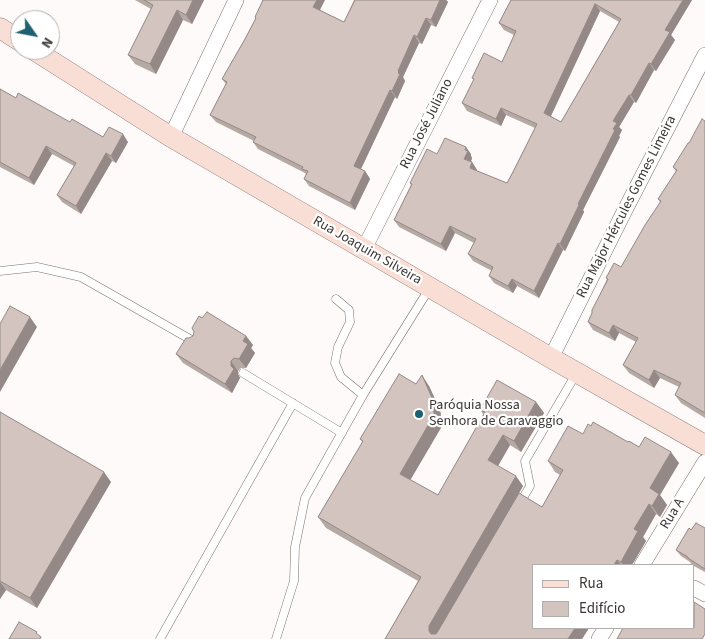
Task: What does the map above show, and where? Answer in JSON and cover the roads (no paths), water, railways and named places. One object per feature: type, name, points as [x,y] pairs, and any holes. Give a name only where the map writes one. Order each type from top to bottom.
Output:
[{"type":"street","points":[[171,137],[236,0]]},
{"type":"street","name":"Rua José Juliano","points":[[364,249],[490,0]]},
{"type":"street","name":"Rua Major Hércules Gomes Limeira","points":[[551,358],[705,55]]},
{"type":"street","name":"Rua Joaquim Silveira","points":[[50,60],[171,137],[577,373],[705,445]]},
{"type":"street","name":"Rua A","points":[[648,563],[705,462]]},
{"type":"lane","points":[[0,271],[36,267],[81,277],[196,342]]},
{"type":"lane","points":[[276,639],[294,581],[295,547],[305,498],[363,395],[430,288]]},
{"type":"lane","points":[[336,299],[349,310],[350,322],[338,348],[335,363],[341,377],[363,395]]},
{"type":"lane","points":[[243,373],[342,433]]},
{"type":"lane","points":[[515,511],[530,486],[525,461],[577,373]]},
{"type":"lane","points":[[160,639],[293,403]]},
{"type":"place","name":"Paróquia Nossa Senhora de Caravaggio","points":[[419,414]]}]
